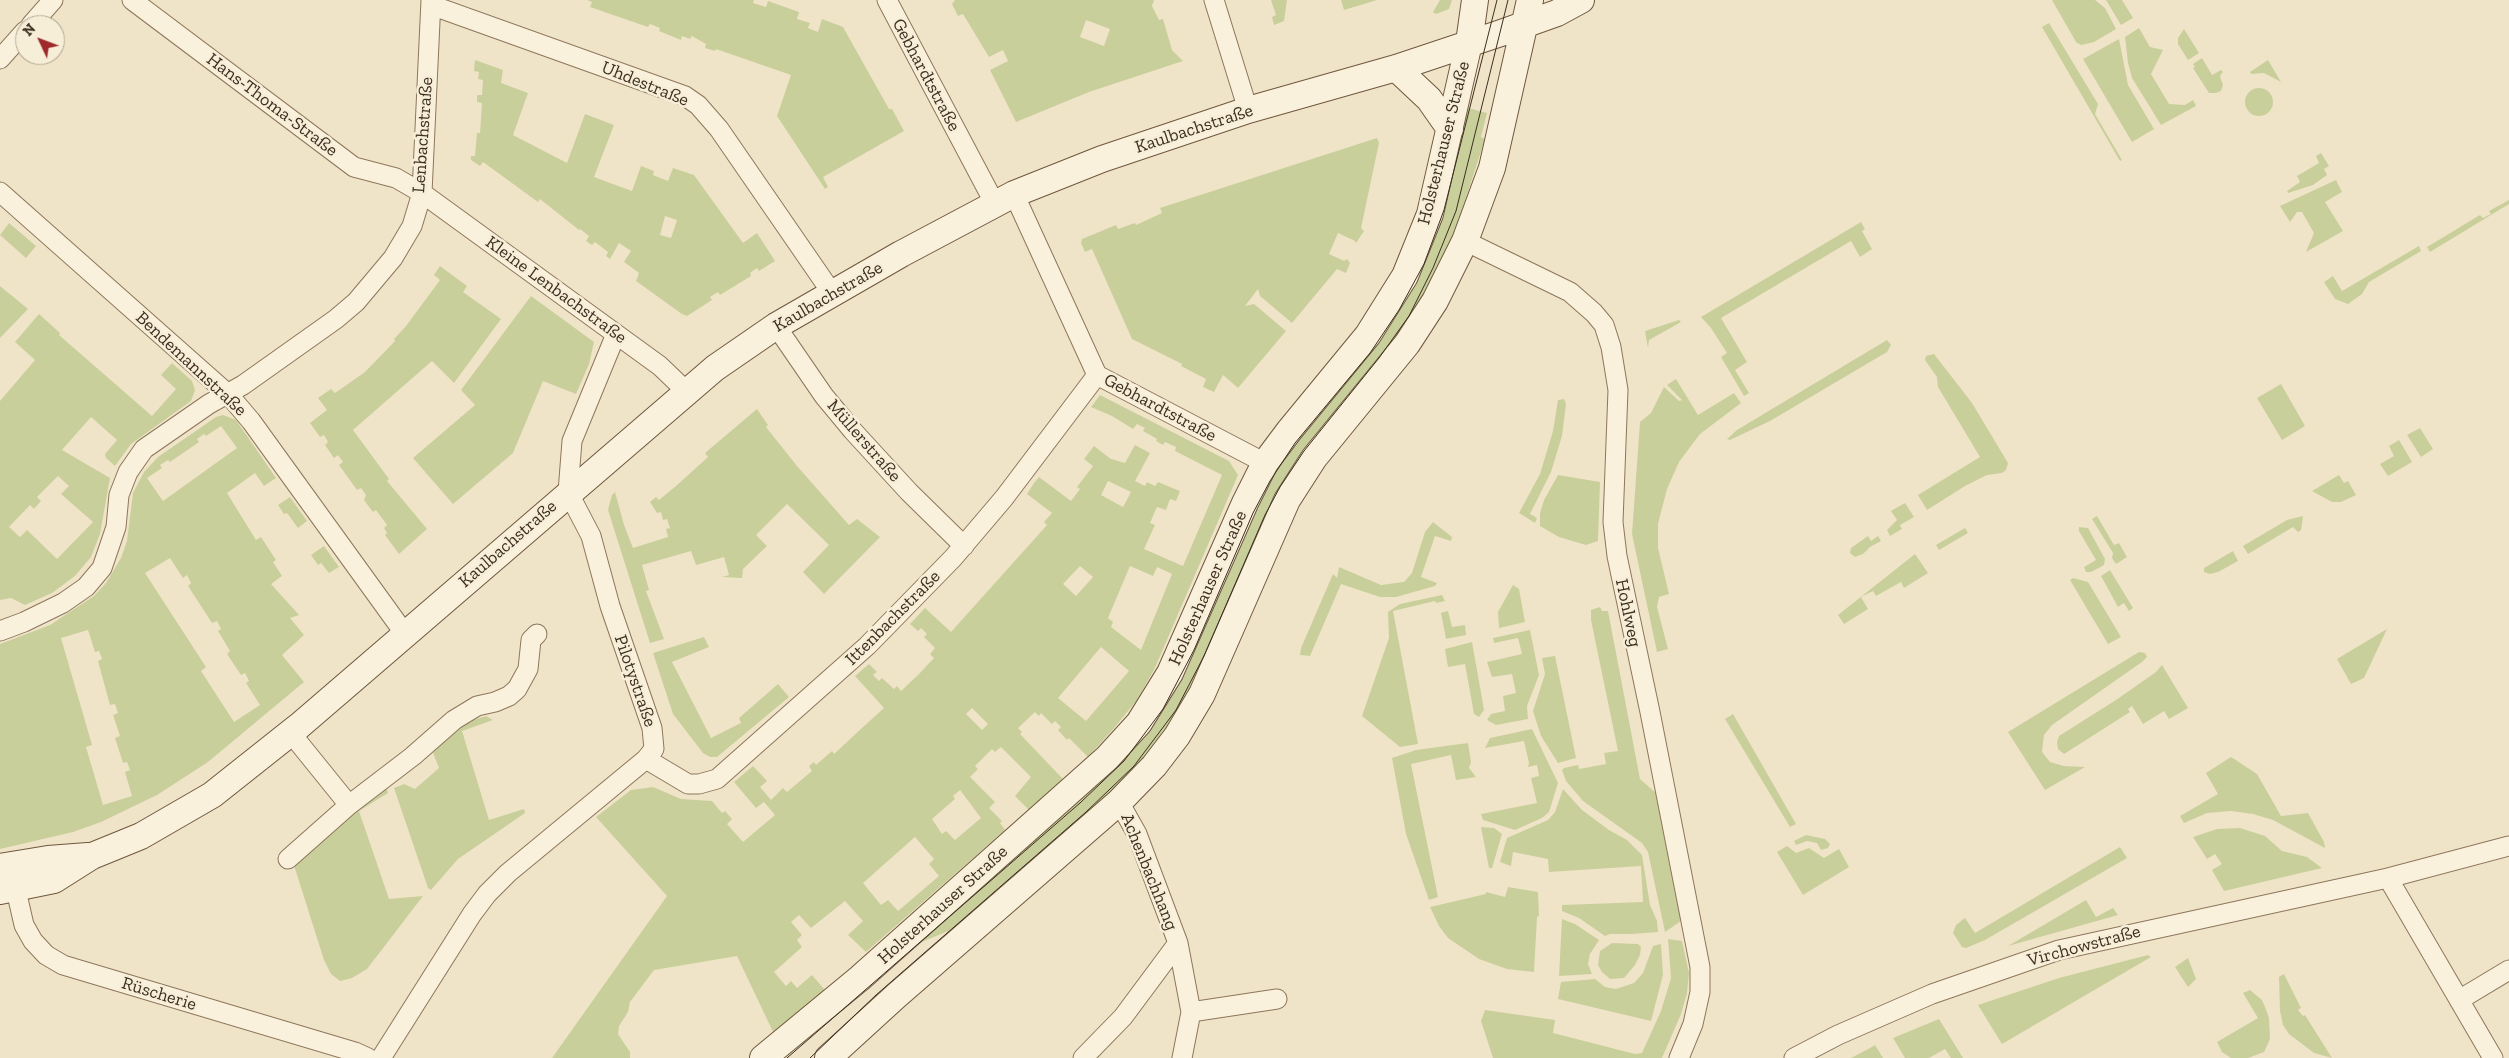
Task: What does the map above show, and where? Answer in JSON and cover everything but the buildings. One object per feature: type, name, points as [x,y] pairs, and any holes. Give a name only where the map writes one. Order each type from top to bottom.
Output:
[{"type":"street","points":[[40,15],[53,0]]},
{"type":"street","name":"Hans-Thoma-Straße","points":[[132,0],[354,167],[396,178],[422,193]]},
{"type":"street","name":"Gebhardtstraße","points":[[886,0],[1004,199],[1097,375],[1266,463]]},
{"type":"street","points":[[1214,0],[1248,110]]},
{"type":"street","name":"Holsterhauser Straße","points":[[762,1058],[868,972],[1107,758],[1139,723],[1170,673],[1245,503],[1266,463],[1289,431],[1368,335],[1405,276],[1430,214],[1469,43],[1475,0]]},
{"type":"street","name":"Holsterhauser Straße","points":[[828,1058],[1119,802],[1154,766],[1177,736],[1202,694],[1287,500],[1314,458],[1407,344],[1435,301],[1465,241],[1492,168],[1530,0]]},
{"type":"street","name":"Kaulbachstraße","points":[[6,878],[54,880],[92,856],[141,836],[212,795],[290,732],[715,368],[776,326],[832,293],[1004,199],[1102,159],[1248,110],[1396,68],[1557,13],[1582,0]]},
{"type":"street","name":"Lenbachstraße","points":[[0,631],[24,622],[63,603],[86,587],[105,561],[116,527],[119,495],[128,472],[144,449],[228,394],[336,319],[356,302],[392,258],[412,226],[422,193],[431,2]]},
{"type":"street","name":"Uhdestraße","points":[[431,2],[685,96],[698,106],[719,128],[832,293]]},
{"type":"street","points":[[0,59],[15,42]]},
{"type":"street","points":[[1396,68],[1429,98],[1450,129]]},
{"type":"street","name":"Bendemannstraße","points":[[0,192],[228,394],[251,420],[405,634]]},
{"type":"street","name":"Kleine Lenbachstraße","points":[[422,193],[660,366],[686,392]]},
{"type":"street","name":"Hohlweg","points":[[1465,241],[1570,292],[1594,313],[1604,325],[1611,347],[1616,368],[1618,390],[1613,522],[1617,556],[1700,967],[1700,992],[1693,1024],[1680,1058]]},
{"type":"street","name":"Müllerstraße","points":[[776,326],[824,396],[853,431],[909,492],[964,546]]},
{"type":"street","points":[[568,492],[572,441],[616,334]]},
{"type":"street","name":"Ittenbachstraße","points":[[646,759],[688,784],[699,784],[717,779],[866,646],[964,546],[1039,454],[1097,375]]},
{"type":"street","name":"Pilotystraße","points":[[568,492],[591,536],[610,606],[652,728],[654,748],[646,759]]},
{"type":"street","points":[[288,859],[349,805],[413,756],[454,720],[477,706],[495,702],[509,696],[518,689],[528,669],[528,649],[531,640],[537,634]]},
{"type":"street","points":[[290,732],[349,805]]},
{"type":"street","points":[[381,1058],[472,914],[487,894],[508,873],[646,759]]},
{"type":"street","name":"Achenbachhang","points":[[1119,802],[1137,834],[1178,943],[1191,1012],[1182,1058]]},
{"type":"street","name":"Virchowstraße","points":[[1794,1058],[1838,1035],[1932,994],[2059,950],[2388,878],[2509,846]]},
{"type":"street","name":"Rüscherie","points":[[6,878],[24,925],[33,942],[46,955],[62,965],[355,1052],[368,1058]]},
{"type":"street","points":[[2388,878],[2493,1058]]},
{"type":"street","name":"Achenbachhang","points":[[1083,1058],[1123,1017],[1178,943]]},
{"type":"street","points":[[2460,1000],[2509,970]]},
{"type":"street","points":[[1191,1012],[1277,999]]},
{"type":"green space","points":[[587,0],[754,0],[753,3],[766,7],[768,1],[799,12],[797,19],[810,23],[808,28],[818,32],[822,19],[843,27],[889,109],[892,109],[904,131],[823,177],[828,187],[825,189],[777,116],[791,75],[716,49],[715,51],[705,48],[706,44],[692,36],[690,39],[682,36],[681,40],[659,31],[660,28],[650,24],[648,27],[590,7],[592,2]]},
{"type":"green space","points":[[955,0],[1154,0],[1152,6],[1159,20],[1163,19],[1172,50],[1183,61],[1089,92],[1016,122],[990,70],[1008,61],[1003,50],[989,57],[963,14],[958,16],[952,4]],"holes":[[[1086,20],[1110,29],[1104,46],[1080,37]]]},
{"type":"green space","points":[[1271,0],[1287,0],[1284,21],[1274,25],[1272,17],[1276,15]]},
{"type":"green space","points":[[1341,0],[1377,0],[1344,10]]},
{"type":"green space","points":[[1440,0],[1452,0],[1449,9],[1436,14],[1433,12]]},
{"type":"green space","points":[[2052,0],[2095,0],[2105,8],[2116,29],[2094,42],[2081,45],[2076,42]]},
{"type":"green space","points":[[2106,0],[2122,0],[2133,18],[2121,25]]},
{"type":"green space","points":[[2049,23],[2098,104],[2095,114],[2122,160],[2120,161],[2042,27]]},
{"type":"green space","points":[[2139,28],[2150,47],[2163,50],[2151,74],[2169,104],[2185,105],[2193,100],[2196,106],[2161,125],[2132,78],[2128,63],[2125,37]]},
{"type":"green space","points":[[2184,29],[2199,53],[2188,60],[2178,44],[2178,38]]},
{"type":"green space","points":[[2119,39],[2128,85],[2154,129],[2132,142],[2083,59]]},
{"type":"green space","points":[[2202,58],[2212,75],[2221,70],[2223,72],[2220,76],[2223,85],[2221,91],[2209,93],[2193,68],[2195,67],[2193,64]]},
{"type":"green space","points":[[475,60],[503,70],[501,83],[528,93],[513,135],[567,163],[585,114],[614,125],[594,177],[632,191],[641,166],[654,171],[653,175],[668,181],[673,168],[694,175],[743,243],[757,233],[775,261],[759,271],[757,268],[750,273],[751,276],[720,295],[718,292],[710,297],[712,300],[687,316],[682,314],[636,281],[639,273],[624,262],[631,251],[619,243],[610,259],[606,256],[608,252],[595,242],[592,245],[586,241],[589,236],[540,199],[538,202],[483,162],[480,166],[471,160],[471,156],[475,156],[477,133],[480,133],[482,103],[477,102],[477,95],[482,95],[483,80],[478,79],[479,72],[474,71]],"holes":[[[665,216],[677,220],[671,238],[660,235]]]},
{"type":"green space","points":[[2268,60],[2281,82],[2264,73],[2251,74],[2250,72]]},
{"type":"green space","points":[[2259,88],[2269,92],[2273,102],[2269,112],[2259,116],[2249,112],[2245,102],[2249,92]]},
{"type":"green space","points":[[1468,108],[1487,113],[1481,137],[1485,139],[1455,232],[1426,295],[1391,351],[1308,454],[1177,721],[1141,766],[963,925],[902,950],[1119,756],[1267,476],[1382,326],[1462,132]]},
{"type":"green space","points":[[1377,138],[1379,143],[1361,228],[1364,231],[1356,243],[1338,233],[1329,254],[1344,261],[1347,259],[1350,263],[1346,273],[1337,269],[1292,323],[1260,296],[1258,289],[1245,306],[1254,304],[1286,331],[1238,388],[1223,375],[1214,392],[1203,387],[1206,379],[1181,366],[1182,364],[1132,339],[1092,249],[1085,252],[1081,243],[1082,239],[1116,225],[1118,229],[1135,223],[1136,225],[1162,213],[1160,208]]},
{"type":"green space","points":[[2321,153],[2329,166],[2324,169],[2327,175],[2313,185],[2288,193],[2287,191],[2300,182],[2297,176],[2319,163],[2316,156]]},
{"type":"green space","points":[[2336,180],[2342,192],[2325,202],[2343,231],[2306,252],[2314,233],[2302,212],[2297,212],[2290,222],[2280,206]]},
{"type":"green space","points":[[2509,200],[2509,204],[2430,252],[2427,247],[2480,215],[2483,218],[2491,214],[2489,211]]},
{"type":"green space","points":[[1861,222],[1865,229],[1862,231],[1872,249],[1860,257],[1851,241],[1721,318],[1747,362],[1735,370],[1749,393],[1744,396],[1721,357],[1727,353],[1711,328],[1701,317]]},
{"type":"green space","points":[[9,223],[36,246],[26,258],[0,235]]},
{"type":"green space","points":[[2419,246],[2421,251],[2369,282],[2362,294],[2348,304],[2335,299],[2324,282],[2333,276],[2342,291]]},
{"type":"green space","points":[[440,266],[467,286],[463,292],[501,319],[454,383],[432,361],[353,430],[389,479],[387,481],[427,529],[399,554],[385,535],[387,533],[384,528],[387,525],[376,510],[373,512],[364,500],[366,495],[361,488],[357,490],[339,465],[343,462],[338,455],[334,458],[325,445],[328,442],[324,435],[320,437],[310,423],[327,410],[318,398],[331,389],[335,393],[365,372],[395,341],[394,339],[440,280],[434,275]]},
{"type":"green space","points":[[0,286],[28,309],[0,338]]},
{"type":"green space","points":[[531,296],[594,342],[589,364],[576,394],[543,381],[513,453],[453,504],[413,458],[475,405],[461,390]]},
{"type":"green space","points":[[39,314],[60,333],[59,335],[152,416],[176,389],[161,375],[172,363],[192,381],[195,390],[191,401],[131,444],[115,466],[106,458],[105,454],[117,440],[91,417],[62,450],[110,478],[100,534],[91,557],[75,576],[52,593],[25,605],[11,598],[0,600],[0,401],[35,360],[15,342]],"holes":[[[58,476],[69,486],[61,494],[93,522],[57,559],[27,530],[20,537],[9,527],[30,505],[34,509],[41,501],[37,497]]]},
{"type":"green space","points":[[1679,320],[1681,322],[1649,340],[1648,348],[1645,331]]},
{"type":"green space","points":[[1887,340],[1891,345],[1887,352],[1770,421],[1730,440],[1727,439],[1737,430]]},
{"type":"green space","points":[[1934,354],[1972,403],[2008,463],[2006,470],[2002,473],[1987,475],[1965,486],[1927,510],[1918,495],[1980,457],[1938,387],[1937,377],[1925,360],[1926,356]]},
{"type":"green space","points":[[1676,379],[1698,415],[1734,393],[1741,403],[1700,434],[1679,462],[1667,489],[1658,524],[1658,548],[1669,594],[1659,597],[1657,607],[1668,649],[1657,652],[1632,534],[1640,422],[1651,413],[1664,387],[1679,401],[1682,400],[1667,385]]},
{"type":"green space","points":[[2281,384],[2305,426],[2282,440],[2257,398]]},
{"type":"green space","points":[[1100,395],[1229,461],[1238,475],[1154,670],[1136,701],[1115,727],[1088,757],[1069,738],[1067,740],[1058,730],[1061,727],[1055,721],[1052,724],[1041,713],[1039,716],[1035,712],[1018,728],[1022,732],[1020,734],[1063,779],[1029,810],[1015,796],[1031,777],[1001,747],[995,752],[992,749],[975,766],[978,769],[970,777],[995,802],[989,808],[1002,821],[1000,823],[1005,830],[866,952],[848,935],[863,921],[845,901],[811,928],[799,915],[791,922],[802,935],[797,940],[802,947],[774,972],[786,986],[791,981],[797,988],[812,975],[825,990],[793,1017],[775,1036],[737,956],[654,970],[630,1002],[628,1012],[619,1026],[618,1034],[630,1052],[630,1058],[552,1058],[667,896],[596,817],[631,790],[653,787],[681,799],[712,801],[722,813],[725,811],[732,819],[727,824],[743,842],[775,815],[764,802],[756,808],[734,782],[753,766],[767,781],[760,787],[771,800],[783,788],[787,792],[812,771],[809,766],[814,762],[816,765],[832,751],[834,754],[884,708],[855,676],[869,664],[877,672],[873,675],[879,681],[882,678],[894,689],[897,686],[901,691],[919,674],[934,658],[930,654],[935,648],[924,637],[927,634],[921,628],[918,631],[910,624],[925,608],[951,632],[1047,525],[1044,522],[1052,513],[1027,494],[1034,483],[1039,477],[1071,501],[1080,489],[1077,487],[1093,466],[1084,459],[1094,446],[1111,459],[1125,463],[1135,445],[1150,453],[1135,481],[1145,486],[1147,482],[1155,486],[1158,482],[1180,491],[1176,501],[1170,499],[1166,510],[1157,507],[1150,523],[1155,525],[1144,549],[1183,566],[1222,475],[1175,451],[1176,447],[1165,442],[1163,445],[1156,441],[1157,439],[1143,431],[1145,428],[1137,424],[1133,429],[1112,416],[1091,407]],"holes":[[[1108,481],[1131,492],[1123,507],[1101,495]],[[1080,566],[1093,577],[1076,596],[1063,584]],[[1130,566],[1153,576],[1157,567],[1172,574],[1141,650],[1111,627],[1113,622],[1108,618]],[[1101,647],[1129,671],[1086,721],[1058,698]],[[972,708],[988,724],[982,730],[966,714]],[[960,790],[981,818],[955,840],[946,831],[942,834],[932,819],[955,799],[953,796]],[[915,837],[934,859],[929,864],[939,876],[898,911],[888,900],[881,905],[863,883]]]},
{"type":"green space","points":[[1564,399],[1566,404],[1562,436],[1551,472],[1530,514],[1537,518],[1535,523],[1519,513],[1540,474],[1553,431],[1558,400]]},
{"type":"green space","points":[[757,409],[768,425],[766,427],[797,466],[849,525],[857,519],[880,537],[824,594],[803,572],[829,545],[787,504],[756,535],[767,546],[743,569],[742,578],[722,577],[729,575],[724,557],[696,565],[691,551],[642,565],[649,590],[646,591],[664,639],[650,643],[608,510],[612,495],[615,492],[624,525],[633,548],[668,537],[666,529],[670,528],[667,519],[663,520],[661,512],[657,513],[650,502],[656,497],[659,500],[676,486],[708,457],[705,453]]},
{"type":"green space","points":[[223,415],[236,420],[276,478],[264,486],[255,473],[227,493],[256,540],[261,537],[276,560],[273,562],[282,576],[271,584],[299,615],[290,618],[304,635],[282,655],[304,682],[208,762],[157,795],[101,822],[73,832],[0,849],[0,644],[50,625],[94,596],[106,583],[121,558],[127,541],[133,493],[144,472],[158,457],[216,417]],"holes":[[[221,426],[237,448],[163,501],[147,478],[162,468],[160,465],[168,460],[170,462],[199,442],[197,439],[204,434],[206,436]],[[170,558],[183,578],[187,575],[191,583],[188,586],[212,623],[217,621],[221,629],[218,631],[230,651],[227,654],[241,675],[245,673],[249,681],[246,683],[260,705],[234,722],[201,671],[206,667],[145,573]],[[88,630],[95,652],[99,651],[102,659],[98,661],[110,705],[115,704],[118,713],[113,715],[120,736],[115,738],[123,763],[127,762],[130,770],[125,772],[132,796],[103,805],[86,747],[92,745],[61,638]]]},
{"type":"green space","points":[[2420,428],[2433,449],[2421,457],[2407,435]]},
{"type":"green space","points":[[2399,440],[2412,462],[2388,476],[2380,464],[2394,456],[2389,446]]},
{"type":"green space","points":[[1558,475],[1600,482],[1598,541],[1586,545],[1559,537],[1540,526],[1540,513],[1544,500]]},
{"type":"green space","points":[[2339,475],[2344,483],[2348,481],[2356,495],[2341,502],[2332,502],[2312,491]]},
{"type":"green space","points":[[290,497],[307,521],[298,528],[287,513],[284,514],[278,505]]},
{"type":"green space","points":[[1905,503],[1914,517],[1900,525],[1902,529],[1890,536],[1887,530],[1897,520],[1891,511]]},
{"type":"green space","points":[[2097,516],[2114,545],[2119,543],[2127,557],[2116,564],[2112,558],[2113,553],[2092,519]]},
{"type":"green space","points":[[2303,516],[2301,530],[2298,532],[2293,527],[2248,554],[2243,546],[2287,520]]},
{"type":"green space","points":[[1433,522],[1452,537],[1451,541],[1435,536],[1421,577],[1437,583],[1435,586],[1396,597],[1380,597],[1341,584],[1310,656],[1300,655],[1301,648],[1333,574],[1337,578],[1339,567],[1381,585],[1404,582],[1412,573],[1425,532]]},
{"type":"green space","points":[[2079,527],[2088,528],[2105,559],[2104,565],[2091,572],[2086,572],[2084,567],[2096,560],[2079,531]]},
{"type":"green space","points":[[1965,528],[1968,533],[1939,550],[1936,545]]},
{"type":"green space","points":[[1868,536],[1871,541],[1878,536],[1881,541],[1870,547],[1863,554],[1855,557],[1850,553],[1851,548]]},
{"type":"green space","points":[[324,546],[339,567],[329,573],[321,563],[318,565],[311,555]]},
{"type":"green space","points":[[2233,551],[2238,561],[2218,572],[2210,574],[2204,572],[2204,568]]},
{"type":"green space","points":[[1915,554],[1928,573],[1904,588],[1901,582],[1876,596],[1873,591],[1861,597],[1868,609],[1844,624],[1838,615]]},
{"type":"green space","points":[[2110,570],[2133,608],[2129,611],[2124,603],[2118,607],[2101,576]]},
{"type":"green space","points":[[2073,578],[2088,582],[2121,637],[2108,644],[2070,580]]},
{"type":"green space","points":[[1513,585],[1519,589],[1525,622],[1499,628],[1498,612]]},
{"type":"green space","points":[[1442,595],[1445,601],[1436,603],[1435,601],[1393,611],[1418,744],[1400,747],[1362,716],[1389,638],[1388,612],[1400,604]]},
{"type":"green space","points":[[1600,607],[1602,611],[1608,611],[1640,779],[1657,794],[1681,921],[1665,932],[1648,852],[1642,843],[1583,801],[1566,781],[1562,770],[1578,765],[1579,769],[1606,764],[1604,753],[1618,751],[1591,620],[1591,610]]},
{"type":"green space","points":[[1448,611],[1452,627],[1465,625],[1466,635],[1446,639],[1441,613]]},
{"type":"green space","points":[[2387,629],[2364,678],[2351,684],[2337,659]]},
{"type":"green space","points":[[1530,630],[1539,675],[1527,706],[1528,719],[1496,725],[1487,720],[1491,714],[1505,711],[1503,696],[1516,693],[1512,674],[1492,677],[1487,662],[1522,654],[1518,638],[1494,643],[1493,638]]},
{"type":"green space","points":[[704,637],[709,647],[672,662],[711,738],[741,723],[739,718],[778,684],[789,697],[717,757],[710,757],[703,753],[673,714],[653,653]]},
{"type":"green space","points":[[1472,642],[1484,710],[1479,717],[1474,714],[1465,664],[1448,667],[1445,649]]},
{"type":"green space","points":[[2139,652],[2145,653],[2147,657],[2142,662],[2052,725],[2044,735],[2042,752],[2050,762],[2064,766],[2085,767],[2045,790],[2008,732]]},
{"type":"green space","points":[[1555,656],[1576,758],[1558,763],[1541,736],[1533,711],[1545,674],[1542,658]]},
{"type":"green space","points":[[2162,665],[2188,708],[2169,719],[2164,711],[2143,724],[2132,706],[2128,709],[2130,712],[2064,754],[2058,749],[2057,742],[2059,736],[2116,700],[2156,672]]},
{"type":"green space","points":[[1733,714],[1796,824],[1790,827],[1725,719]]},
{"type":"green space","points":[[486,716],[493,720],[462,731],[489,820],[524,809],[525,813],[458,859],[431,890],[428,888],[394,788],[404,784],[415,789],[439,768],[433,753],[443,741],[470,721]]},
{"type":"green space","points":[[1532,729],[1558,783],[1549,812],[1542,818],[1515,830],[1483,820],[1481,814],[1537,803],[1531,778],[1539,776],[1537,765],[1528,767],[1529,763],[1524,741],[1485,748],[1490,738]]},
{"type":"green space","points":[[1468,743],[1471,762],[1469,768],[1476,777],[1456,780],[1451,755],[1411,764],[1438,897],[1429,900],[1406,834],[1392,758],[1416,750]]},
{"type":"green space","points":[[2231,757],[2257,774],[2281,816],[2308,813],[2324,842],[2325,848],[2273,820],[2253,814],[2231,811],[2207,813],[2184,823],[2180,816],[2218,794],[2206,773]]},
{"type":"green space","points":[[385,783],[388,793],[359,811],[389,899],[423,896],[367,969],[352,978],[340,981],[331,974],[324,960],[292,859]]},
{"type":"green space","points":[[1563,789],[1582,810],[1609,830],[1627,840],[1642,855],[1650,905],[1657,921],[1658,932],[1610,934],[1605,936],[1579,918],[1562,911],[1562,905],[1643,902],[1641,866],[1549,872],[1548,859],[1513,852],[1511,866],[1500,862],[1507,838],[1548,820],[1555,812]]},
{"type":"green space","points":[[1481,827],[1494,828],[1502,834],[1492,868],[1489,868]]},
{"type":"green space","points":[[2240,828],[2265,836],[2282,851],[2307,857],[2322,868],[2224,891],[2212,870],[2222,864],[2215,854],[2207,859],[2193,837],[2217,829]]},
{"type":"green space","points":[[1806,835],[1825,839],[1830,844],[1828,848],[1821,850],[1817,843],[1807,841],[1796,845],[1794,841]]},
{"type":"green space","points":[[1787,846],[1796,853],[1809,848],[1824,858],[1839,849],[1849,867],[1803,895],[1777,852]]},
{"type":"green space","points":[[2120,847],[2127,858],[1985,940],[1966,948],[1962,947],[1953,933],[1956,925],[1965,918],[1975,933]]},
{"type":"green space","points":[[1508,887],[1538,892],[1539,916],[1537,917],[1534,972],[1507,969],[1479,959],[1448,938],[1439,926],[1430,907],[1486,894],[1486,892],[1505,897]]},
{"type":"green space","points":[[2086,900],[2096,917],[2113,908],[2118,915],[2008,946]]},
{"type":"green space","points":[[1562,919],[1575,924],[1599,940],[1590,954],[1588,964],[1592,974],[1559,976]]},
{"type":"green space","points":[[1668,939],[1682,941],[1689,973],[1687,993],[1681,1014],[1662,1058],[1493,1058],[1481,1021],[1485,1010],[1555,1020],[1553,1033],[1635,1054],[1642,1053],[1661,1011],[1671,978]]},
{"type":"green space","points":[[1612,943],[1638,944],[1641,947],[1640,955],[1635,965],[1624,978],[1610,979],[1602,972],[1598,965],[1600,951]]},
{"type":"green space","points":[[1661,944],[1663,975],[1651,1021],[1558,999],[1561,982],[1595,979],[1605,987],[1616,989],[1634,983],[1643,973],[1653,946]]},
{"type":"green space","points":[[2148,955],[2151,957],[2002,1044],[1978,1005],[2059,978]]},
{"type":"green space","points":[[2188,958],[2196,979],[2188,987],[2175,967]]},
{"type":"green space","points":[[2284,974],[2301,1008],[2298,1010],[2303,1016],[2305,1015],[2332,1058],[2314,1053],[2289,1034],[2283,1025],[2280,1011],[2279,977]]},
{"type":"green space","points":[[2250,990],[2262,1000],[2265,1007],[2269,1018],[2270,1039],[2264,1052],[2248,1058],[2231,1058],[2222,1052],[2217,1042],[2258,1018],[2243,993]]},
{"type":"green space","points":[[1939,1019],[1963,1058],[1951,1058],[1945,1049],[1929,1058],[1905,1058],[1893,1038]]},
{"type":"green space","points":[[1875,1045],[1883,1058],[1851,1058],[1870,1048]]},
{"type":"tram line","points":[[787,1058],[1080,803],[1124,761],[1163,709],[1194,650],[1253,513],[1270,481],[1295,443],[1370,353],[1399,310],[1424,264],[1444,210],[1497,0]]},
{"type":"tram line","points":[[810,1058],[876,995],[1086,812],[1134,766],[1176,710],[1204,656],[1265,515],[1280,487],[1304,451],[1379,358],[1409,316],[1433,268],[1456,211],[1508,0]]}]
